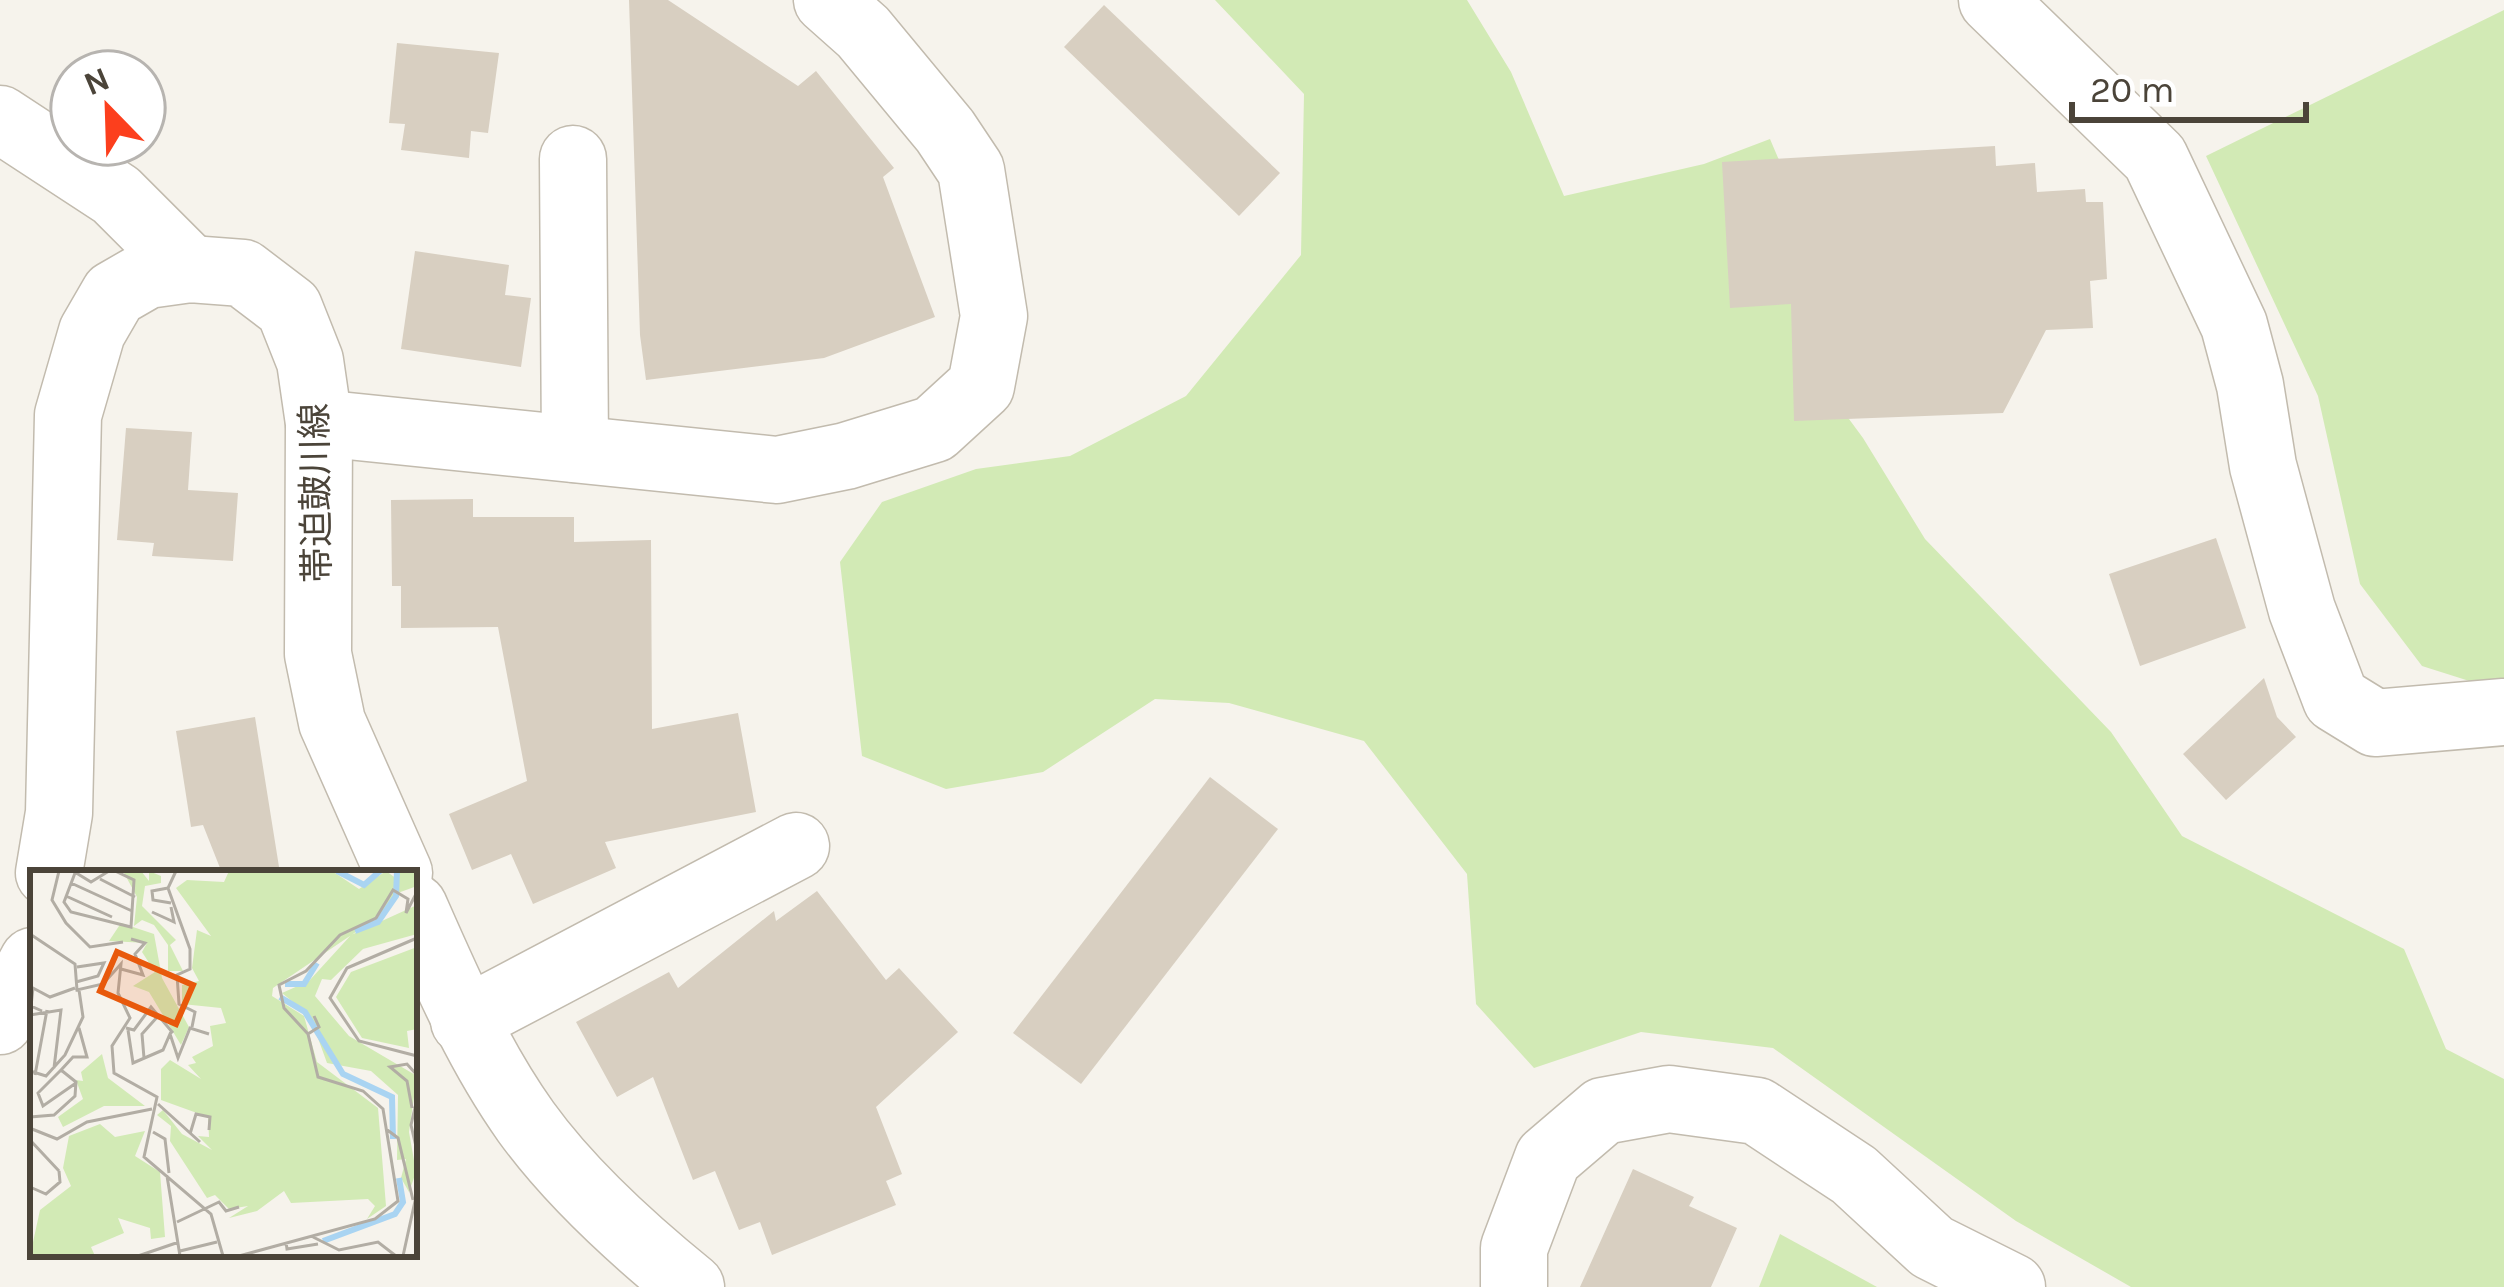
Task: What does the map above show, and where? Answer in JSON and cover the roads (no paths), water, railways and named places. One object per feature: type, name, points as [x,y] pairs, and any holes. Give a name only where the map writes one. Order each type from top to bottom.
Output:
[{"type":"street","points":[[319,423],[777,470],[846,456],[934,429],[981,386],[994,316],[971,170],[862,32],[827,0]]},
{"type":"street","points":[[1992,0],[2155,158],[2234,326],[2279,528],[2302,610],[2336,698],[2375,723],[2504,712]]},
{"type":"street","points":[[0,119],[116,195],[190,269]]},
{"type":"street","points":[[573,159],[575,449]]},
{"type":"street","name":"帯迫皷川線","points":[[50,870],[59,813],[68,416],[92,332],[114,294],[147,274],[190,269],[243,273],[289,308],[310,361],[319,423],[318,654],[332,722],[398,870]]},
{"type":"street","points":[[464,1021],[796,846]]},
{"type":"street","points":[[417,915],[464,1021],[527,1124],[578,1181],[691,1287]]},
{"type":"street","points":[[0,1021],[30,966]]},
{"type":"street","points":[[1514,1287],[1514,1248],[1549,1158],[1603,1111],[1669,1099],[1756,1111],[1854,1175],[1920,1267],[2012,1287]]}]
